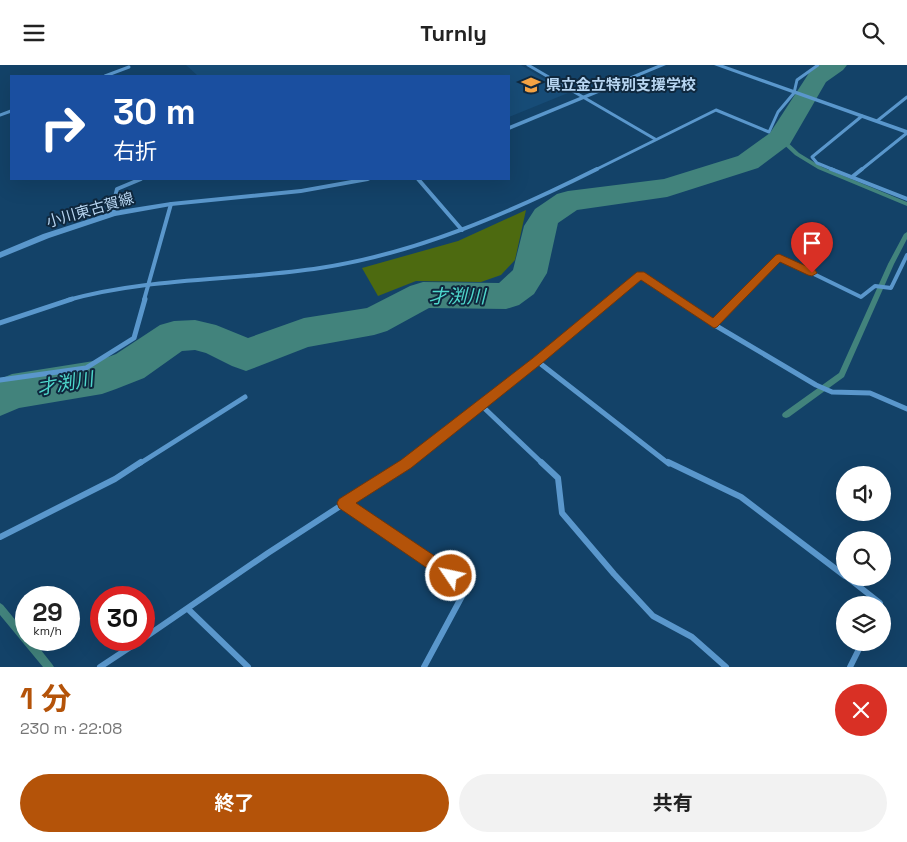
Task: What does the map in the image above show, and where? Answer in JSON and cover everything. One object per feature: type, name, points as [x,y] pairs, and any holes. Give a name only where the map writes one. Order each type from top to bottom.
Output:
[{"type":"street","points":[[528,65],[655,139]]},
{"type":"street","points":[[510,128],[663,65]]},
{"type":"street","points":[[717,65],[907,132]]},
{"type":"street","points":[[0,323],[75,297],[149,284],[251,275],[342,264],[412,247],[510,211],[716,111],[769,132],[778,112],[794,93],[797,80],[818,65]]},
{"type":"street","points":[[108,75],[129,67]]},
{"type":"street","points":[[876,121],[907,97]]},
{"type":"street","points":[[862,116],[812,157],[817,163],[907,199]]},
{"type":"street","points":[[852,177],[907,132]]},
{"type":"street","points":[[114,214],[117,189],[139,180]]},
{"type":"street","name":"小川東古賀線","points":[[0,255],[46,236],[114,214],[171,204],[301,191],[362,180]]},
{"type":"street","points":[[419,180],[462,230]]},
{"type":"street","points":[[0,380],[86,368],[134,338],[171,204]]},
{"type":"street","points":[[714,324],[779,257],[861,297],[875,286],[891,288],[907,255]]},
{"type":"street","points":[[155,631],[344,503],[406,464],[537,361],[640,275],[714,324],[816,385],[832,392],[870,393],[907,409]]},
{"type":"street","points":[[537,361],[671,465],[741,497],[836,569]]},
{"type":"street","points":[[0,537],[115,479],[246,397]]},
{"type":"street","points":[[482,405],[558,478],[562,513],[653,616],[692,637],[726,667]]},
{"type":"street","points":[[344,503],[467,587],[424,667]]},
{"type":"street","points":[[858,586],[871,596]]},
{"type":"street","points":[[188,609],[248,667]]},
{"type":"street","points":[[100,667],[124,651]]},
{"type":"street","points":[[850,667],[858,651]]},
{"type":"shaded area","name":"県立金立特別支援学校","points":[[186,65],[521,65],[568,93],[510,117],[510,75],[197,75]]},
{"type":"green space","points":[[526,210],[515,260],[501,275],[481,282],[416,281],[378,296],[362,268],[458,241]]},
{"type":"waterway","name":"才渕川","points":[[0,398],[12,392],[102,377],[130,366],[174,336],[195,335],[216,340],[246,355],[304,333],[374,321],[423,295],[506,296],[521,285],[530,273],[540,226],[546,216],[568,201],[667,188],[748,162],[780,138],[817,78],[835,65]]},
{"type":"waterway","points":[[780,138],[797,154],[820,168],[907,204]]},
{"type":"waterway","points":[[786,415],[842,375],[891,264],[907,234]]},
{"type":"waterway","points":[[0,608],[15,626]]},
{"type":"waterway","points":[[36,651],[49,667]]},
{"type":"place","name":"県立金立特別支援学校","points":[[531,85]]},
{"type":"route","points":[[451,576],[344,503],[406,464],[537,361],[640,275],[714,324],[779,257],[812,273]]}]
